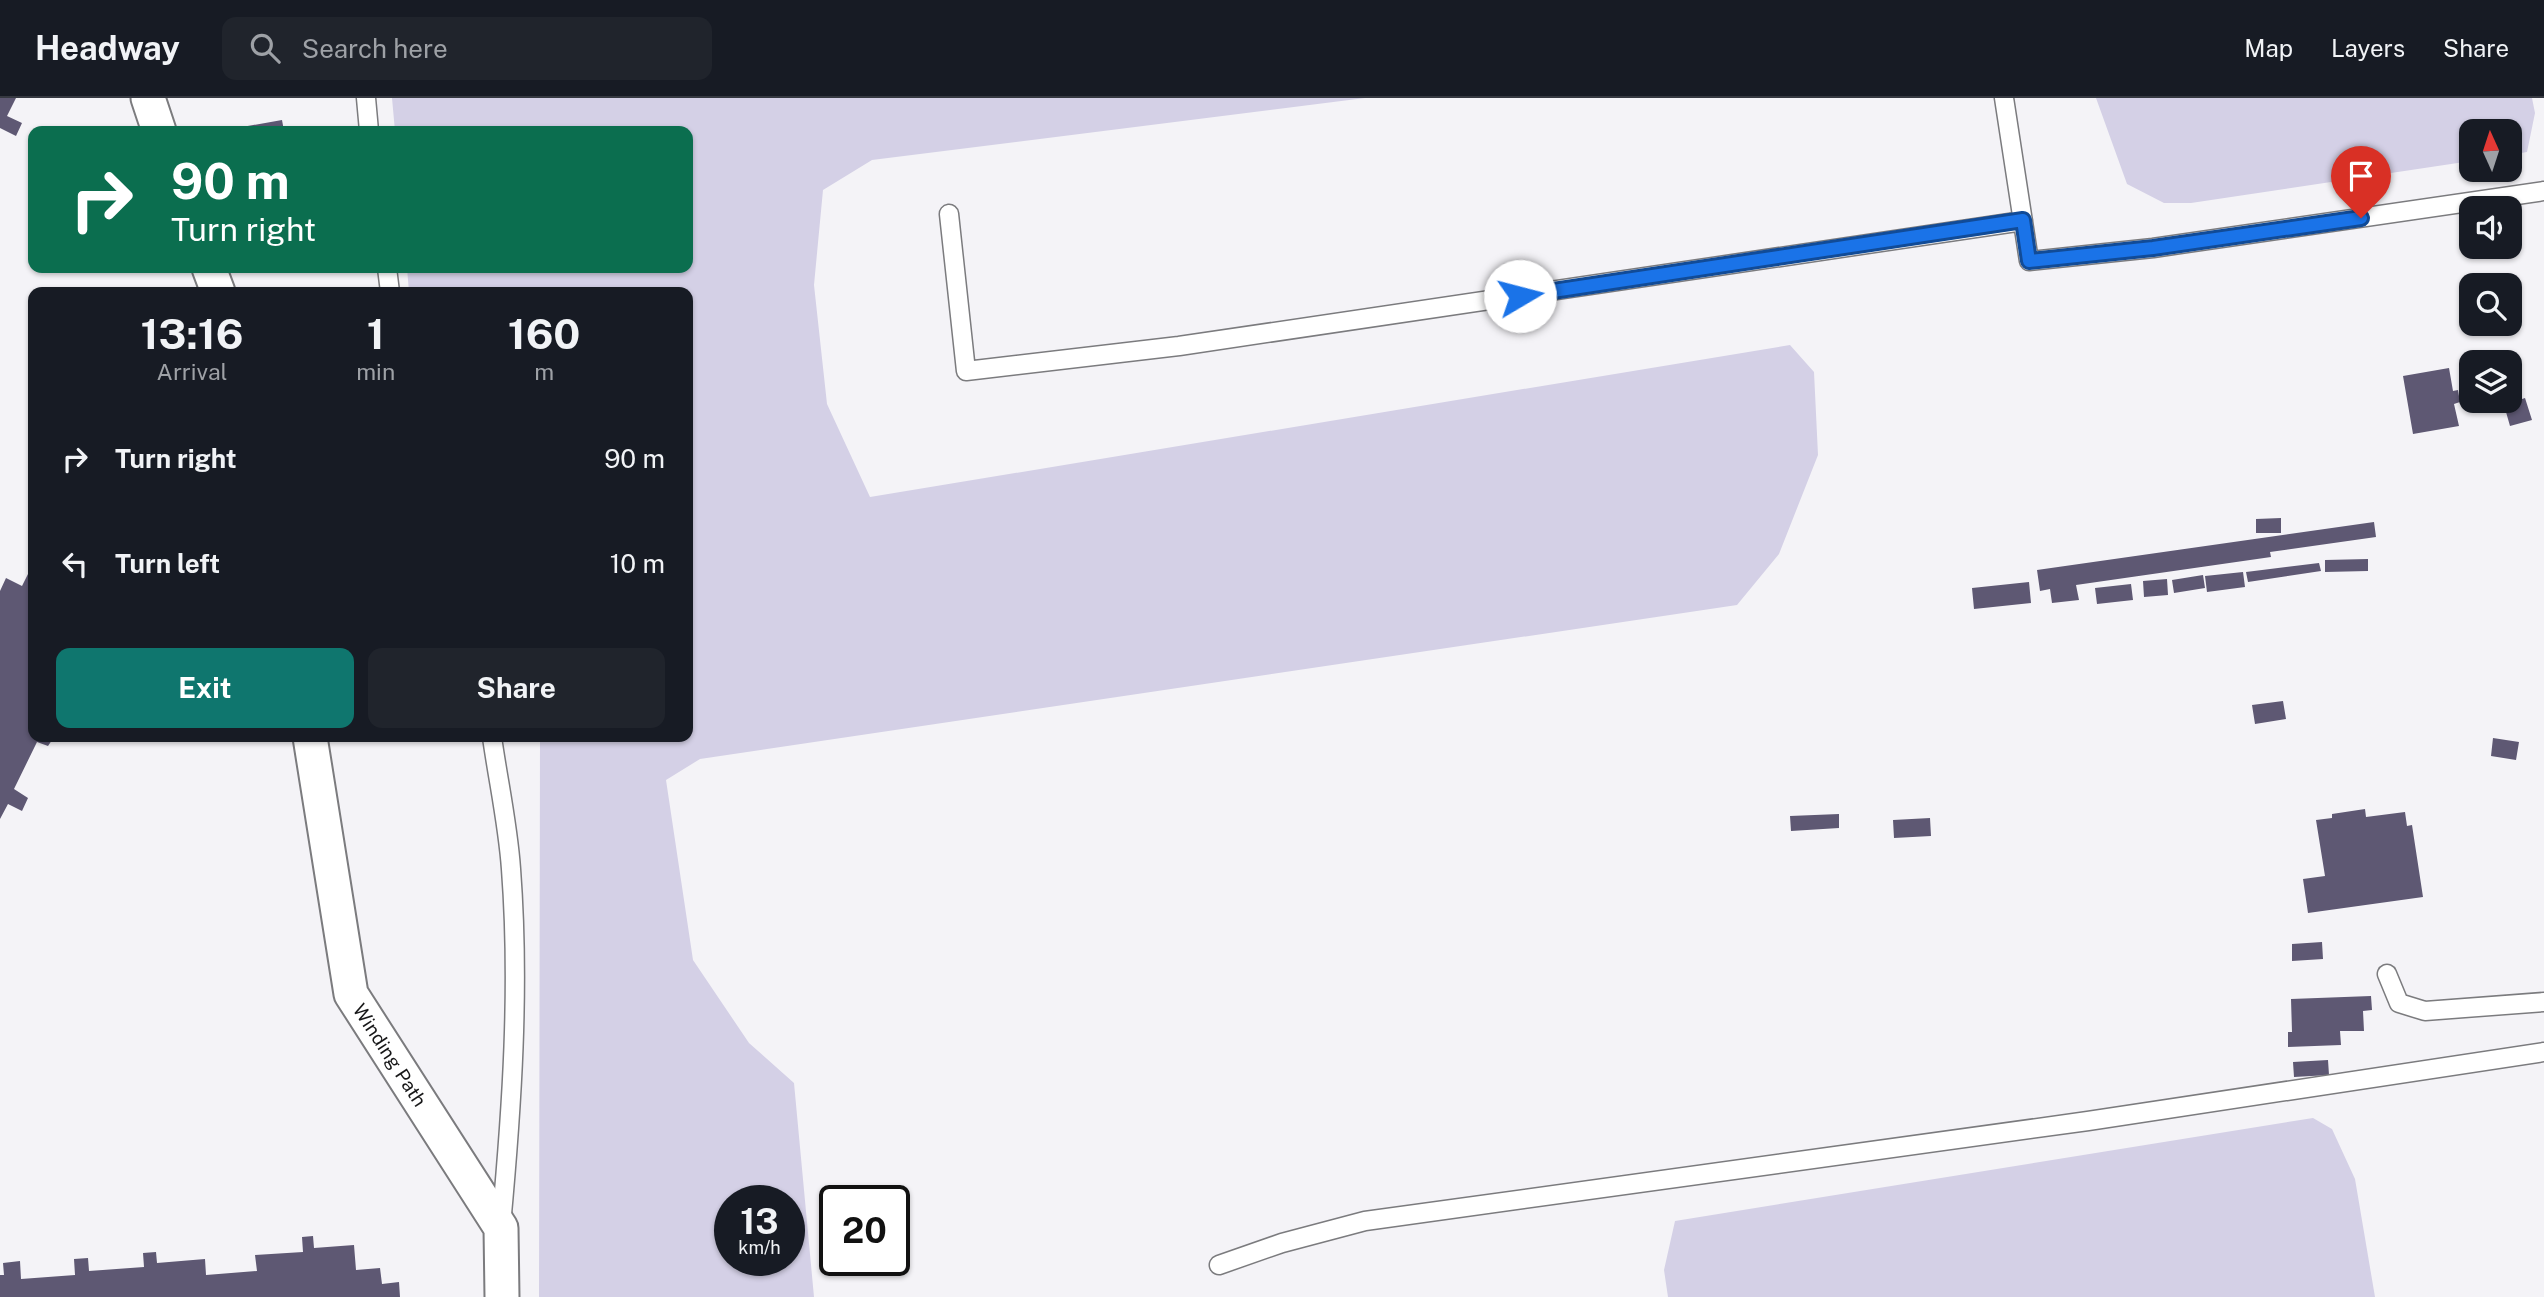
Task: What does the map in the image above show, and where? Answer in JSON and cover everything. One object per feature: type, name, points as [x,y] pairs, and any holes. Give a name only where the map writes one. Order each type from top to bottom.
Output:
[{"type":"street","points":[[148,98],[157,126]]},
{"type":"street","name":"Winding Path","points":[[311,742],[351,994],[501,1228]]},
{"type":"street","points":[[501,1228],[502,1297]]},
{"type":"lane","points":[[366,98],[369,126]]},
{"type":"lane","points":[[2004,98],[2029,261],[2153,248],[2544,191]]},
{"type":"lane","points":[[949,214],[966,371],[1179,346],[2023,220]]},
{"type":"lane","points":[[493,742],[511,868],[514,977],[512,1109],[501,1228]]},
{"type":"lane","points":[[2387,974],[2399,1003],[2425,1012],[2544,1003]]},
{"type":"lane","points":[[1219,1265],[1282,1243],[1365,1221],[2088,1121],[2544,1052]]},
{"type":"shaded area","points":[[392,98],[1365,98],[872,160],[823,190],[814,285],[827,404],[870,497],[1790,345],[1814,372],[1818,455],[1779,554],[1737,605],[700,759],[666,780],[693,960],[749,1043],[794,1083],[804,1185],[714,1185],[714,1276],[805,1276],[805,1201],[814,1297],[539,1297],[540,742],[693,742],[693,287],[409,287],[407,273],[693,273],[693,126],[395,126]]},
{"type":"shaded area","points":[[2096,98],[2532,98],[2535,113],[2527,152],[2522,153],[2522,119],[2459,119],[2459,163],[2191,203],[2164,203],[2127,184]]},
{"type":"shaded area","points":[[2313,1118],[2332,1129],[2355,1179],[2375,1297],[1668,1297],[1664,1270],[1675,1221]]},
{"type":"building","points":[[0,98],[16,98],[7,116],[22,123],[16,136],[0,128]]},
{"type":"building","points":[[282,120],[283,126],[248,126]]},
{"type":"building","points":[[2449,368],[2453,391],[2458,390],[2459,402],[2454,404],[2459,426],[2413,434],[2403,376]]},
{"type":"building","points":[[2525,398],[2532,420],[2510,426],[2506,413],[2522,413],[2522,399]]},
{"type":"building","points":[[2281,518],[2281,533],[2256,533],[2256,519]]},
{"type":"building","points":[[2374,522],[2376,537],[2270,552],[2271,557],[2076,585],[2079,600],[2052,603],[2050,589],[2040,591],[2037,570]]},
{"type":"building","points":[[2368,559],[2368,571],[2325,572],[2325,560]]},
{"type":"building","points":[[2319,563],[2321,571],[2248,582],[2246,572]]},
{"type":"building","points":[[2243,572],[2245,587],[2207,592],[2205,576]]},
{"type":"building","points":[[28,574],[28,742],[37,742],[14,789],[28,798],[22,811],[8,804],[0,819],[0,591],[6,578],[22,586]]},
{"type":"building","points":[[2203,575],[2205,588],[2174,593],[2172,580]]},
{"type":"building","points":[[2167,579],[2168,595],[2144,597],[2143,581]]},
{"type":"building","points":[[2029,582],[2031,603],[1974,609],[1972,588]]},
{"type":"building","points":[[2131,584],[2133,600],[2097,604],[2095,588]]},
{"type":"building","points":[[2283,701],[2286,719],[2255,724],[2252,705]]},
{"type":"building","points":[[2493,738],[2519,742],[2516,760],[2491,756]]},
{"type":"building","points":[[2365,809],[2366,817],[2405,812],[2407,826],[2412,825],[2423,897],[2308,913],[2303,879],[2325,876],[2316,820],[2332,818],[2332,814]]},
{"type":"building","points":[[1839,814],[1839,828],[1791,831],[1790,816]]},
{"type":"building","points":[[1930,818],[1931,836],[1894,838],[1893,820]]},
{"type":"building","points":[[2322,942],[2323,959],[2292,961],[2292,944]]},
{"type":"building","points":[[2371,996],[2372,1010],[2363,1011],[2364,1031],[2340,1031],[2341,1045],[2288,1047],[2288,1032],[2292,1032],[2291,999]]},
{"type":"building","points":[[2328,1060],[2329,1075],[2294,1077],[2293,1062]]},
{"type":"building","points":[[313,1236],[314,1248],[354,1245],[356,1270],[380,1268],[382,1284],[399,1282],[400,1297],[0,1297],[3,1263],[20,1261],[21,1279],[75,1275],[74,1259],[88,1258],[89,1271],[144,1267],[143,1253],[156,1252],[157,1263],[205,1259],[206,1275],[257,1271],[255,1255],[303,1252],[302,1237]]},
{"type":"route","points":[[1520,296],[2023,220],[2029,261],[2153,248],[2361,218]]}]
